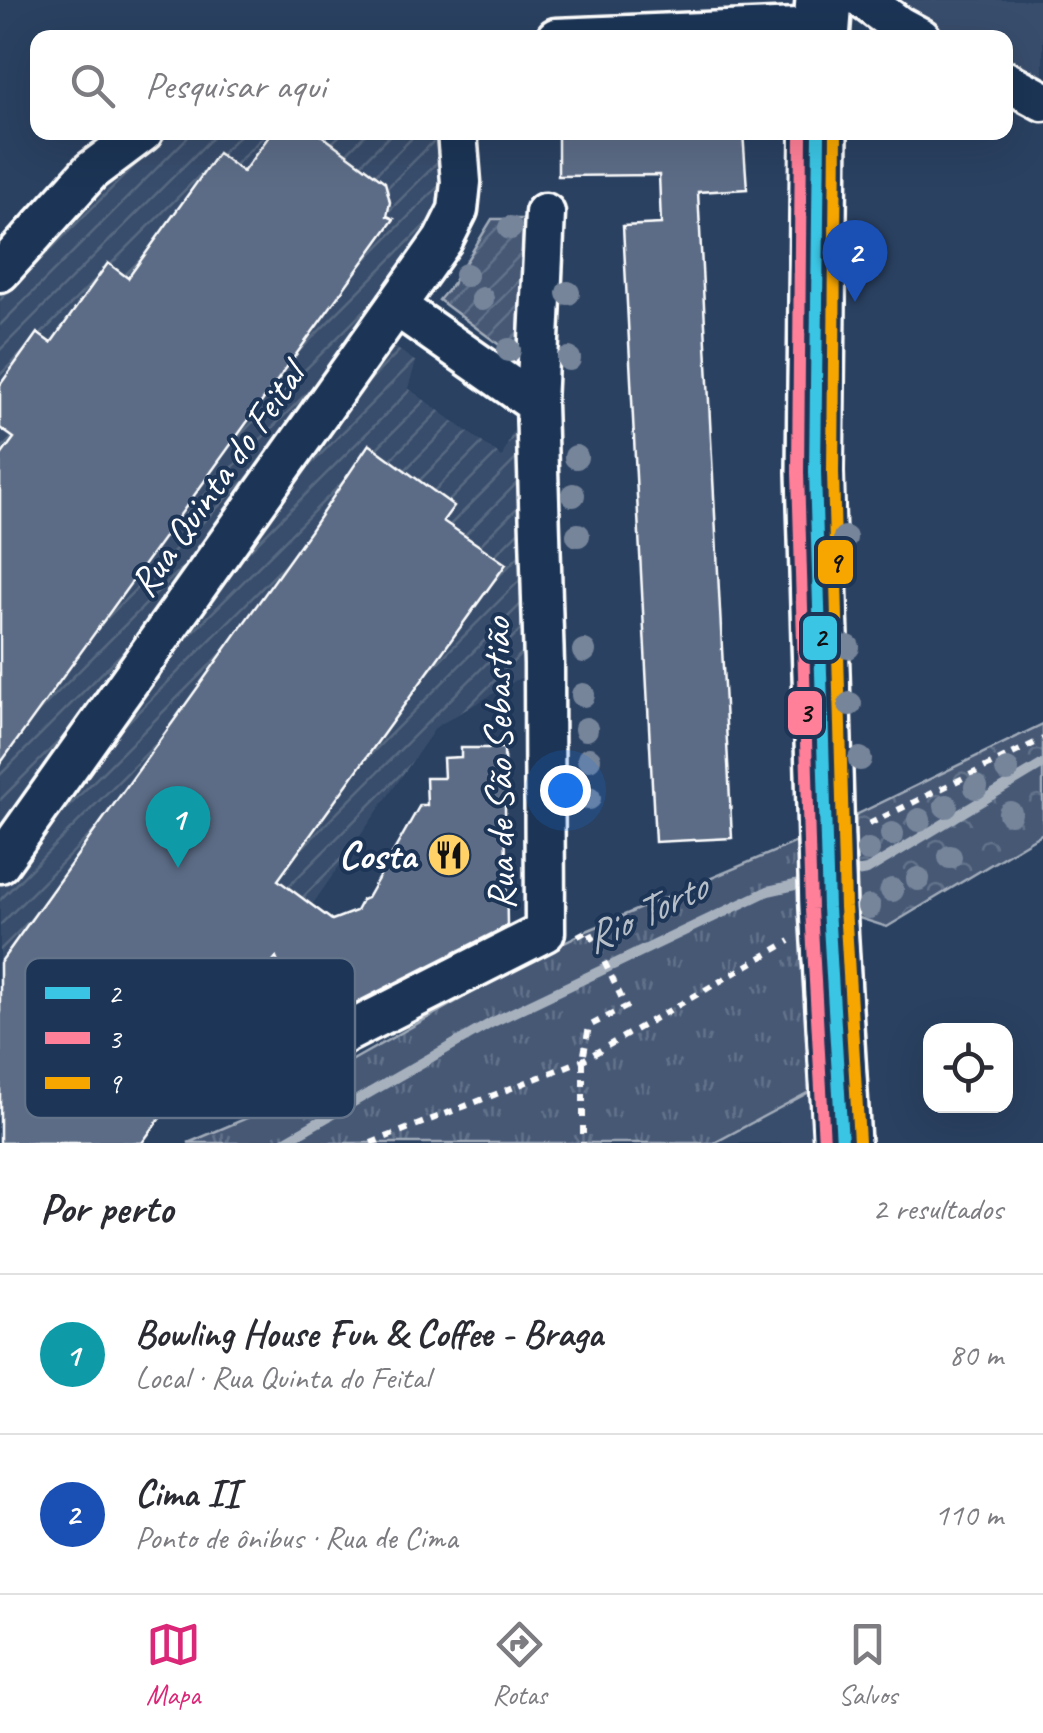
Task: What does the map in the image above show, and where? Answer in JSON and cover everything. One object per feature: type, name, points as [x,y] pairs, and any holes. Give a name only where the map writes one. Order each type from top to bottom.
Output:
[{"type":"main road","points":[[820,140],[815,472],[846,828],[814,920],[842,1143]]},
{"type":"street","points":[[682,30],[839,20],[898,30]]},
{"type":"street","points":[[1013,85],[1043,101]]},
{"type":"street","points":[[0,272],[91,171],[132,140]]},
{"type":"street","name":"Rua Quinta do Feital","points":[[0,863],[443,240],[458,210],[462,182],[458,140]]},
{"type":"street","name":"Rua de São Sebastião","points":[[355,1028],[545,932],[544,664],[536,404],[545,212]]},
{"type":"street","points":[[396,306],[536,404]]},
{"type":"path","points":[[846,828],[1043,740]]},
{"type":"path","points":[[371,1143],[583,1060],[789,942],[814,920]]},
{"type":"path","points":[[574,938],[590,930],[626,1008],[589,1026],[583,1060],[583,1143]]},
{"type":"shaded area","points":[[857,0],[1043,0],[1043,101],[1013,85],[1013,30],[909,30]]},
{"type":"shaded area","points":[[136,140],[458,140],[461,182],[376,334],[416,362],[408,388],[502,457],[513,431],[538,453],[544,664],[436,727],[275,958],[25,958],[25,1118],[160,1118],[142,1143],[0,1143],[0,272]]},
{"type":"shaded area","points":[[839,1076],[842,1143],[714,1143]]},
{"type":"green space","points":[[492,219],[524,219],[517,358],[439,300]]},
{"type":"green space","points":[[1043,724],[1043,833],[887,927],[828,908],[825,830]]},
{"type":"green space","points":[[825,830],[839,1076],[714,1143],[188,1143],[247,1118],[355,1118],[355,1059],[589,930]]},
{"type":"building","points":[[266,140],[328,140],[385,182],[390,202],[387,216],[394,219],[0,764],[0,457],[14,438],[0,428],[0,385],[37,333],[51,343],[108,263],[128,278],[218,153],[243,172]]},
{"type":"building","points":[[558,140],[744,140],[747,189],[698,192],[732,838],[655,842],[623,226],[661,224],[659,175],[558,176]]},
{"type":"building","points":[[369,444],[454,506],[443,521],[506,564],[278,880],[332,920],[356,911],[420,805],[427,805],[426,778],[444,778],[443,758],[461,757],[461,748],[504,748],[507,926],[355,1003],[355,958],[25,958],[25,1118],[160,1118],[142,1143],[0,1143],[0,963]]},
{"type":"waterway","name":"Rio Torto","points":[[844,874],[867,870],[1043,764]]},
{"type":"waterway","name":"Rio Torto","points":[[355,1101],[491,1023],[768,891],[813,881]]},
{"type":"waterway","name":"Rio Torto","points":[[282,1143],[326,1118]]},
{"type":"transit line","name":"3","points":[[801,140],[798,473],[811,909],[824,1143]]},
{"type":"transit line","name":"2","points":[[819,140],[815,472],[828,908],[842,1143]]},
{"type":"transit line","name":"9","points":[[836,140],[833,472],[845,907],[859,1142]]},
{"type":"place","name":"Cima II","points":[[855,302]]},
{"type":"place","name":"Costa","points":[[449,855]]},
{"type":"place","name":"Bowling House Fun & Coffee - Braga","points":[[178,868]]}]
